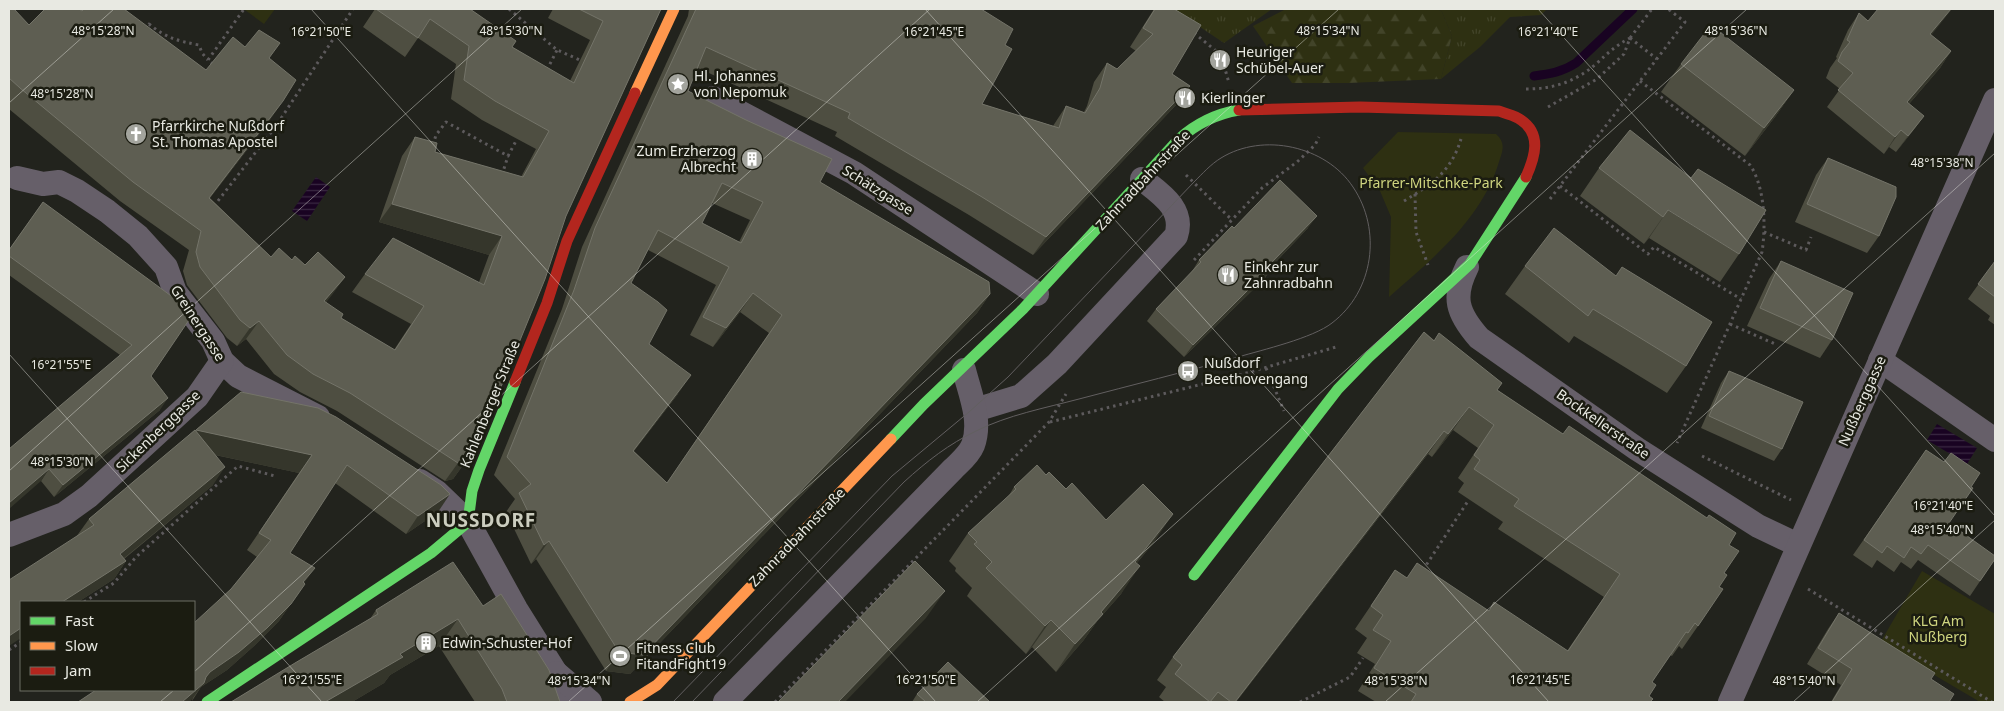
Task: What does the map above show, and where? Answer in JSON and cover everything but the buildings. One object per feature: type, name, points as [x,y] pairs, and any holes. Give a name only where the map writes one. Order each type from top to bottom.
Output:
[{"type":"street","name":"Kahlenberger Straße","points":[[468,522],[472,491],[479,470],[547,303],[567,241],[674,9]]},
{"type":"street","name":"Schätzgasse","points":[[713,98],[854,174],[1037,294]]},
{"type":"street","name":"Nußberggasse","points":[[1730,702],[1995,100]]},
{"type":"street","name":"Zahnradbahnstraße","points":[[630,702],[657,685],[924,404],[964,370],[1037,294],[1178,139],[1194,126],[1216,115],[1238,110],[1360,108],[1499,111],[1513,114],[1525,122]]},
{"type":"street","points":[[1194,575],[1338,389],[1359,365],[1467,266],[1521,189],[1532,166],[1536,140],[1532,128],[1525,122]]},
{"type":"street","name":"Greinergasse","points":[[17,178],[43,184],[59,182],[77,191],[138,236],[166,267],[175,292],[213,341],[222,361],[238,376],[338,428]]},
{"type":"street","points":[[974,410],[1021,396],[1057,364],[1176,236],[1179,227],[1178,215],[1162,195],[1142,179]]},
{"type":"street","name":"Bockkellerstraße","points":[[1467,266],[1457,292],[1458,304],[1470,325],[1485,343],[1637,449],[1758,526],[1798,545]]},
{"type":"street","points":[[1880,360],[1995,440]]},
{"type":"street","name":"Sickenberggasse","points":[[9,534],[64,514],[89,496],[197,397],[222,361]]},
{"type":"street","points":[[726,702],[972,447],[977,430],[964,370]]},
{"type":"street","points":[[404,471],[437,492],[468,522],[516,609],[556,673],[565,702]]},
{"type":"street","points":[[207,702],[431,553],[468,522]]},
{"type":"street","points":[[556,673],[590,702]]},
{"type":"path","points":[[208,60],[244,9]]},
{"type":"path","points":[[210,210],[276,126],[353,9]]},
{"type":"path","points":[[509,9],[557,50],[580,60]]},
{"type":"path","points":[[1525,122],[1596,79],[1624,54],[1630,38],[1652,9]]},
{"type":"path","points":[[1548,202],[1686,22],[1668,9]]},
{"type":"path","points":[[144,31],[149,24],[163,35],[181,42],[199,45],[202,53],[213,64]]},
{"type":"path","points":[[1187,28],[1221,55],[1238,110]]},
{"type":"path","points":[[1630,38],[1657,59]]},
{"type":"path","points":[[546,73],[557,50]]},
{"type":"path","points":[[1640,81],[1750,165],[1756,174],[1761,189],[1764,232],[1762,252],[1677,443]]},
{"type":"path","points":[[1404,201],[1434,183],[1449,165],[1459,148],[1466,126],[1476,110]]},
{"type":"path","points":[[432,151],[436,135],[446,122],[508,156]]},
{"type":"path","points":[[1184,172],[1232,220],[1262,188],[1297,162],[1315,145],[1321,134]]},
{"type":"path","points":[[500,179],[508,156],[517,139]]},
{"type":"path","points":[[1560,186],[1648,254],[1654,247],[1741,300]]},
{"type":"path","points":[[1415,194],[1416,232],[1430,270],[1436,264]]},
{"type":"path","points":[[1764,232],[1806,250],[1811,237]]},
{"type":"path","points":[[1730,324],[1775,344]]},
{"type":"path","points":[[775,702],[1049,422],[1266,368],[1344,345],[1359,365]]},
{"type":"path","points":[[1266,368],[1296,443]]},
{"type":"path","points":[[1670,439],[1686,448]]},
{"type":"path","points":[[1694,452],[1779,495],[1814,510]]},
{"type":"path","points":[[86,601],[114,583],[136,557],[238,466],[275,476]]},
{"type":"path","points":[[1421,573],[1468,501]]},
{"type":"path","points":[[1786,576],[1992,702]]},
{"type":"path","points":[[9,650],[20,643]]},
{"type":"path","points":[[1300,702],[1350,677],[1363,658]]},
{"type":"green space","points":[[246,9],[275,9],[264,24]]},
{"type":"green space","points":[[1173,9],[1272,9],[1224,43]]},
{"type":"green space","points":[[1286,9],[1438,9],[1442,12],[1452,36],[1441,79],[1348,83],[1292,83],[1253,26]]},
{"type":"green space","points":[[1438,9],[1547,9],[1541,15],[1510,17],[1480,47],[1441,79],[1452,36],[1442,12]]},
{"type":"green space","name":"Pfarrer-Mitschke-Park","points":[[1398,132],[1496,134],[1502,141],[1503,148],[1490,185],[1467,222],[1437,254],[1389,297],[1391,217],[1380,191],[1363,168]]},
{"type":"green space","name":"KLG Am Nußberg","points":[[1922,571],[1995,614],[1995,702],[1980,702],[1880,643]]},
{"type":"shaded area","points":[[316,177],[330,187],[307,221],[292,211]]},
{"type":"shaded area","points":[[1937,424],[1977,448],[1967,464],[1927,440]]},
{"type":"waterway","points":[[1534,76],[1566,69],[1576,63],[1633,9]]},
{"type":"tram line","points":[[673,702],[892,476],[1008,377],[1214,163],[1238,150],[1256,146],[1293,147],[1327,162],[1341,173],[1353,187],[1362,204],[1368,222],[1370,240],[1369,259],[1365,277],[1357,294],[1346,310],[1332,323],[1313,334],[1273,347],[1014,416],[988,425],[947,447],[904,482],[692,702]]},
{"type":"traffic: fast","points":[[891,439],[924,404],[1023,309],[1179,139],[1207,120],[1239,110]]},
{"type":"traffic: fast","points":[[1194,575],[1338,389],[1369,357],[1470,264],[1526,177]]},
{"type":"traffic: fast","points":[[207,702],[431,553],[468,522],[472,491],[479,470],[515,382]]},
{"type":"traffic: slow","points":[[635,93],[674,9]]},
{"type":"traffic: slow","points":[[630,702],[657,685],[891,439]]},
{"type":"traffic: jam","points":[[515,382],[547,303],[567,241],[635,93]]},
{"type":"traffic: jam","points":[[1239,110],[1360,107],[1499,111],[1519,118],[1532,132],[1535,146],[1534,154],[1526,177]]},
{"type":"place","name":"Heuriger Schübel-Auer","points":[[1220,60]]},
{"type":"place","name":"Hl. Johannes von Nepomuk","points":[[678,84]]},
{"type":"place","name":"Kierlinger","points":[[1185,98]]},
{"type":"place","name":"Pfarrkirche Nußdorf St. Thomas Apostel","points":[[136,134]]},
{"type":"place","name":"Zum Erzherzog Albrecht","points":[[752,159]]},
{"type":"place","name":"Einkehr zur Zahnradbahn","points":[[1228,275]]},
{"type":"place","name":"Nußdorf Beethovengang","points":[[1188,371]]},
{"type":"place","name":"Edwin-Schuster-Hof","points":[[426,643]]},
{"type":"place","name":"Fitness Club FitandFight19","points":[[620,656]]},
{"type":"district","name":"NUSSDORF","points":[[481,520]]}]
